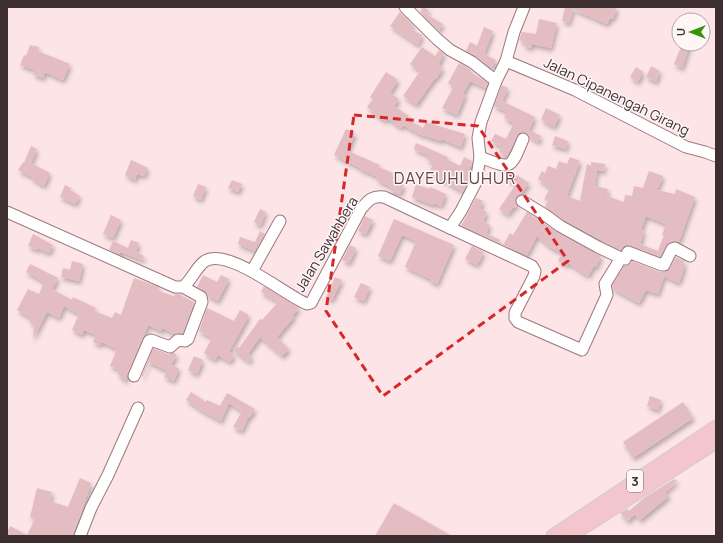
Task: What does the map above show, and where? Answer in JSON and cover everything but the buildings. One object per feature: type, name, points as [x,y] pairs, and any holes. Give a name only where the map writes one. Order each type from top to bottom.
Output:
[{"type":"main road","name":"3","points":[[553,536],[716,426]]},
{"type":"main road","name":"3","points":[[570,536],[716,442]]},
{"type":"street","points":[[405,7],[446,46],[472,62],[496,81]]},
{"type":"street","points":[[524,7],[514,32],[506,61],[496,81],[482,118],[478,142],[480,157],[476,182],[450,228],[523,260],[532,266],[535,271],[534,276],[515,313],[515,318],[518,322],[582,350],[607,295],[605,284],[621,258]]},
{"type":"street","name":"Jalan Cipanengah Girang","points":[[506,61],[575,90],[686,147],[716,156]]},
{"type":"street","points":[[480,157],[504,166],[509,165],[513,162],[523,139]]},
{"type":"street","name":"Jalan Sawahbera","points":[[183,287],[190,282],[205,262],[211,259],[220,258],[252,271],[307,304],[311,303],[361,209],[370,199],[375,197],[384,197],[450,228]]},
{"type":"street","points":[[522,201],[560,226],[621,258],[625,259],[628,252],[664,265],[672,248],[675,248],[690,256]]},
{"type":"street","points":[[7,212],[168,284],[183,287],[201,297],[202,302],[188,339],[185,341],[176,341],[170,347],[149,340],[134,376]]},
{"type":"street","points":[[252,271],[280,221]]},
{"type":"street","points":[[80,536],[91,508],[108,475],[138,408]]},
{"type":"highlighted area","points":[[354,115],[478,126],[568,261],[383,396],[326,311]]},
{"type":"district","name":"DAYEUHLUHUR","points":[[455,178]]}]
